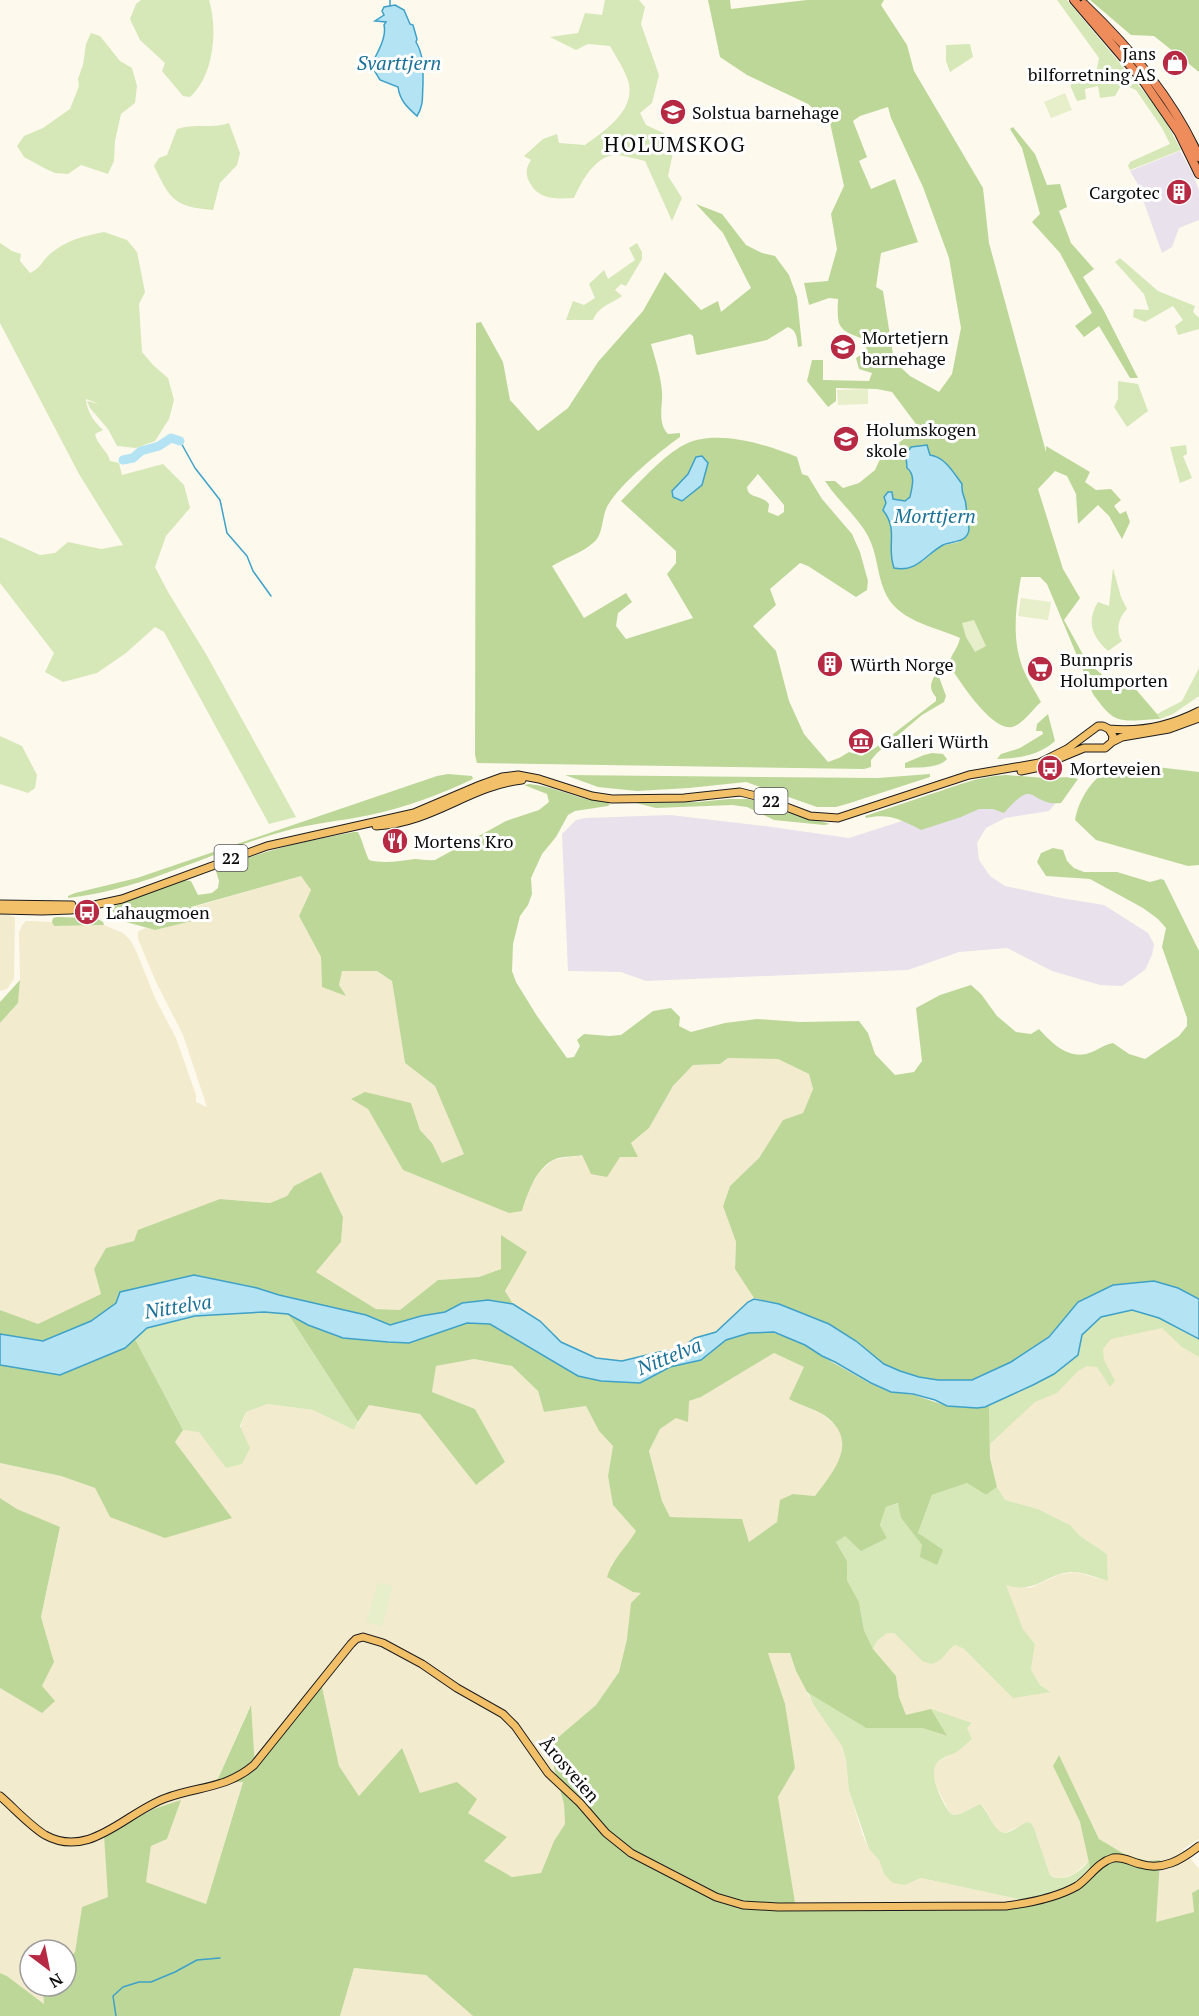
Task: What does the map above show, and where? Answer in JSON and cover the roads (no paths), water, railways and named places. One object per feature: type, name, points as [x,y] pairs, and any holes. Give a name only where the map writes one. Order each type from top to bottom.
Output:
[{"type":"highway","points":[[1076,0],[1111,31],[1144,69],[1185,130],[1199,157]]},
{"type":"highway","points":[[1076,0],[1144,82],[1179,133],[1199,174]]},
{"type":"main road","name":"22","points":[[0,910],[59,911],[102,904],[140,893],[267,846],[364,826],[421,811],[496,778],[518,776],[533,778],[592,796],[612,799],[684,798],[740,792],[805,814],[826,818],[843,817],[969,775],[1045,761],[1100,726],[1109,729],[1129,729],[1156,726],[1180,720],[1199,711]]},
{"type":"main road","name":"22","points":[[1004,770],[1018,772],[1033,770],[1079,749],[1096,746],[1105,748],[1112,742],[1129,736],[1169,729],[1199,718]]},
{"type":"main road","points":[[1109,729],[1112,742]]},
{"type":"main road","points":[[1092,732],[1091,740],[1096,746]]},
{"type":"main road","name":"22","points":[[0,904],[51,906],[102,904]]},
{"type":"main road","name":"Årosveien","points":[[0,1796],[44,1834],[60,1840],[83,1842],[97,1838],[160,1800],[228,1782],[254,1765],[351,1644],[363,1637],[383,1643],[413,1658],[457,1688],[503,1714],[515,1726],[548,1773],[622,1847],[700,1890],[733,1903],[778,1907],[1006,1906],[1034,1901],[1068,1890],[1084,1881],[1103,1863],[1112,1859],[1122,1858],[1143,1865],[1164,1865],[1176,1862],[1199,1846]]},
{"type":"water","name":"Svarttjern","points":[[395,5],[404,10],[410,24],[413,25],[422,57],[422,101],[417,116],[402,100],[398,87],[380,80],[371,65],[383,40],[386,22],[375,21],[384,15],[382,11],[384,7]]},
{"type":"water","name":"Morttjern","points":[[927,445],[930,455],[944,462],[962,484],[968,534],[959,541],[943,545],[909,568],[894,568],[890,525],[883,510],[886,503],[884,497],[888,492],[892,492],[893,499],[905,501],[910,497],[912,474],[907,468],[906,455],[911,447]]},
{"type":"water","points":[[702,456],[708,463],[702,485],[682,501],[673,497],[672,491],[688,474],[696,457]]},
{"type":"water","name":"Nittelva","points":[[194,1275],[366,1315],[390,1325],[445,1312],[462,1303],[488,1300],[513,1304],[540,1321],[561,1342],[596,1358],[622,1361],[678,1350],[695,1338],[716,1332],[754,1299],[779,1304],[829,1324],[856,1341],[884,1364],[900,1371],[938,1380],[972,1380],[1011,1362],[1049,1337],[1078,1302],[1113,1285],[1154,1281],[1178,1288],[1199,1299],[1199,1339],[1159,1318],[1132,1310],[1101,1317],[1082,1335],[1078,1355],[1054,1374],[985,1407],[977,1408],[947,1406],[913,1394],[891,1392],[805,1345],[774,1332],[749,1333],[726,1340],[701,1360],[670,1367],[640,1383],[601,1381],[578,1376],[490,1324],[467,1323],[409,1343],[388,1342],[343,1338],[308,1325],[288,1314],[264,1312],[195,1316],[147,1328],[125,1348],[60,1375],[0,1365],[0,1334],[43,1341],[91,1321],[116,1303],[120,1292]]},
{"type":"waterway","points":[[390,0],[390,6]]},
{"type":"waterway","points":[[123,460],[133,458],[141,451],[159,446],[171,438],[180,441]]},
{"type":"waterway","points":[[180,441],[195,468],[220,500],[227,533],[247,556],[253,571],[271,596]]},
{"type":"waterway","points":[[116,2016],[113,1996],[123,1987],[139,1982],[151,1982],[197,1960],[220,1958]]},
{"type":"place","name":"Jans bilforretning AS","points":[[1175,63]]},
{"type":"place","name":"Solstua barnehage","points":[[673,112]]},
{"type":"place","name":"Cargotec","points":[[1179,192]]},
{"type":"place","name":"Mortetjern barnehage","points":[[843,347]]},
{"type":"place","name":"Holumskogen skole","points":[[846,439]]},
{"type":"place","name":"Würth Norge","points":[[830,664]]},
{"type":"place","name":"Bunnpris Holumporten","points":[[1040,669]]},
{"type":"place","name":"Galleri Würth","points":[[861,741]]},
{"type":"place","name":"Morteveien","points":[[1050,768]]},
{"type":"place","name":"Mortens Kro","points":[[395,841]]},
{"type":"place","name":"Lahaugmoen","points":[[87,912]]},
{"type":"district","name":"HOLUMSKOG","points":[[675,144]]}]
